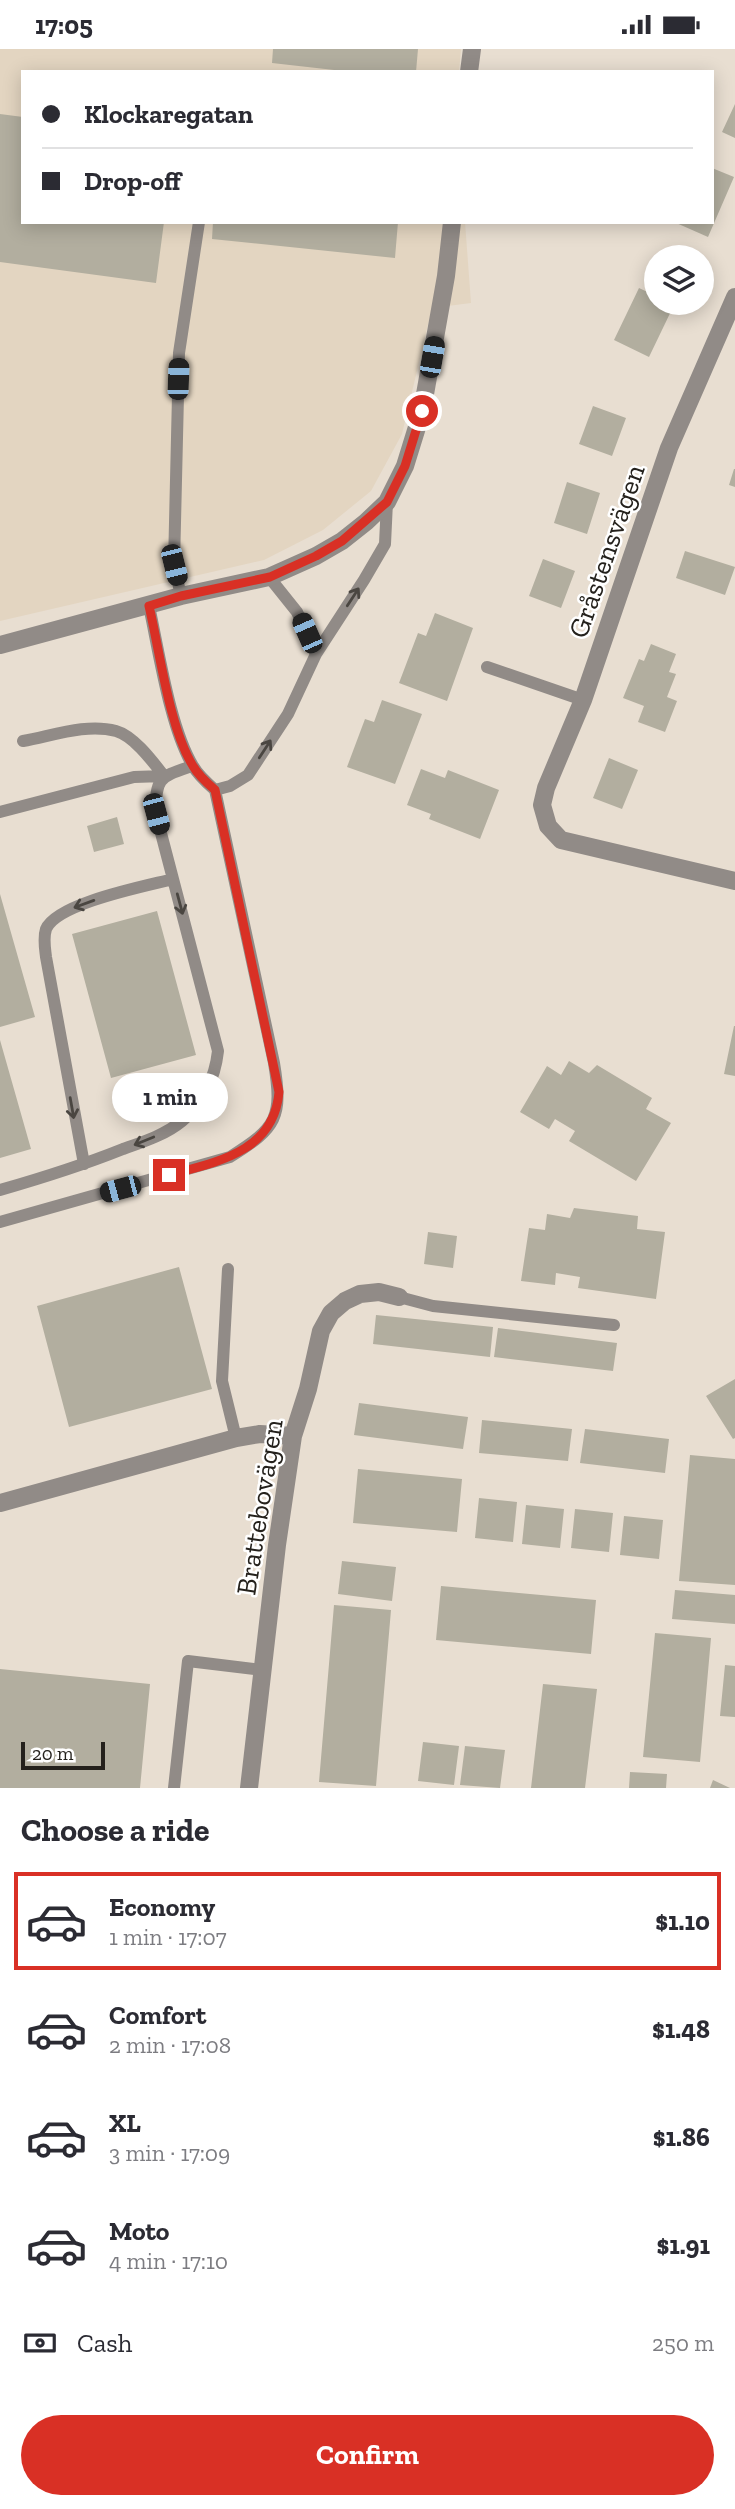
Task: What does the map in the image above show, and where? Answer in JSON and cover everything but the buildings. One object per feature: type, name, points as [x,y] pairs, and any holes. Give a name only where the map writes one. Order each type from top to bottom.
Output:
[{"type":"street","points":[[470,70],[472,49]]},
{"type":"street","points":[[0,645],[181,596],[270,577],[342,541],[387,502],[405,466],[422,411],[446,276],[452,224]]},
{"type":"street","name":"Gråstensvägen","points":[[735,297],[669,448],[583,700],[546,788],[542,805],[548,826],[561,840],[735,881]]},
{"type":"street","name":"Brattebovägen","points":[[249,1788],[293,1436],[308,1389],[321,1331],[331,1313],[345,1301],[360,1294],[379,1291],[399,1297]]},
{"type":"street","points":[[0,1503],[236,1438],[260,1434],[293,1436]]},
{"type":"lane","points":[[181,596],[174,565],[179,353],[199,224]]},
{"type":"lane","points":[[215,790],[230,786],[248,775],[288,713],[316,655],[384,544],[387,502]]},
{"type":"lane","points":[[270,577],[297,612],[316,655]]},
{"type":"lane","points":[[0,1222],[230,1157],[254,1142],[270,1126],[278,1110],[279,1092],[215,790],[192,766],[174,715],[149,606]]},
{"type":"lane","points":[[487,667],[583,700]]},
{"type":"lane","points":[[23,741],[89,729],[118,732],[146,753],[164,776]]},
{"type":"lane","points":[[0,812],[134,777],[164,776],[192,766]]},
{"type":"lane","points":[[0,1189],[84,1164],[153,1138],[181,1122],[199,1104],[216,1070],[218,1051],[156,814],[159,785],[164,776]]},
{"type":"lane","points":[[84,1164],[46,957],[44,939],[47,928],[54,919],[72,909],[104,897],[173,879]]},
{"type":"lane","points":[[228,1269],[222,1381],[236,1438]]},
{"type":"lane","points":[[399,1297],[433,1306],[614,1325]]},
{"type":"lane","points":[[174,1788],[188,1661],[262,1670]]},
{"type":"shaded area","points":[[0,49],[461,49],[459,70],[21,70],[21,224],[465,224],[471,303],[432,308],[402,434],[371,491],[323,530],[264,560],[0,621]]},
{"type":"route","points":[[169,1175],[230,1157],[254,1142],[270,1126],[278,1110],[279,1092],[215,790],[192,766],[182,743],[149,606],[181,596],[270,577],[342,541],[387,502],[405,466],[422,411]]}]
